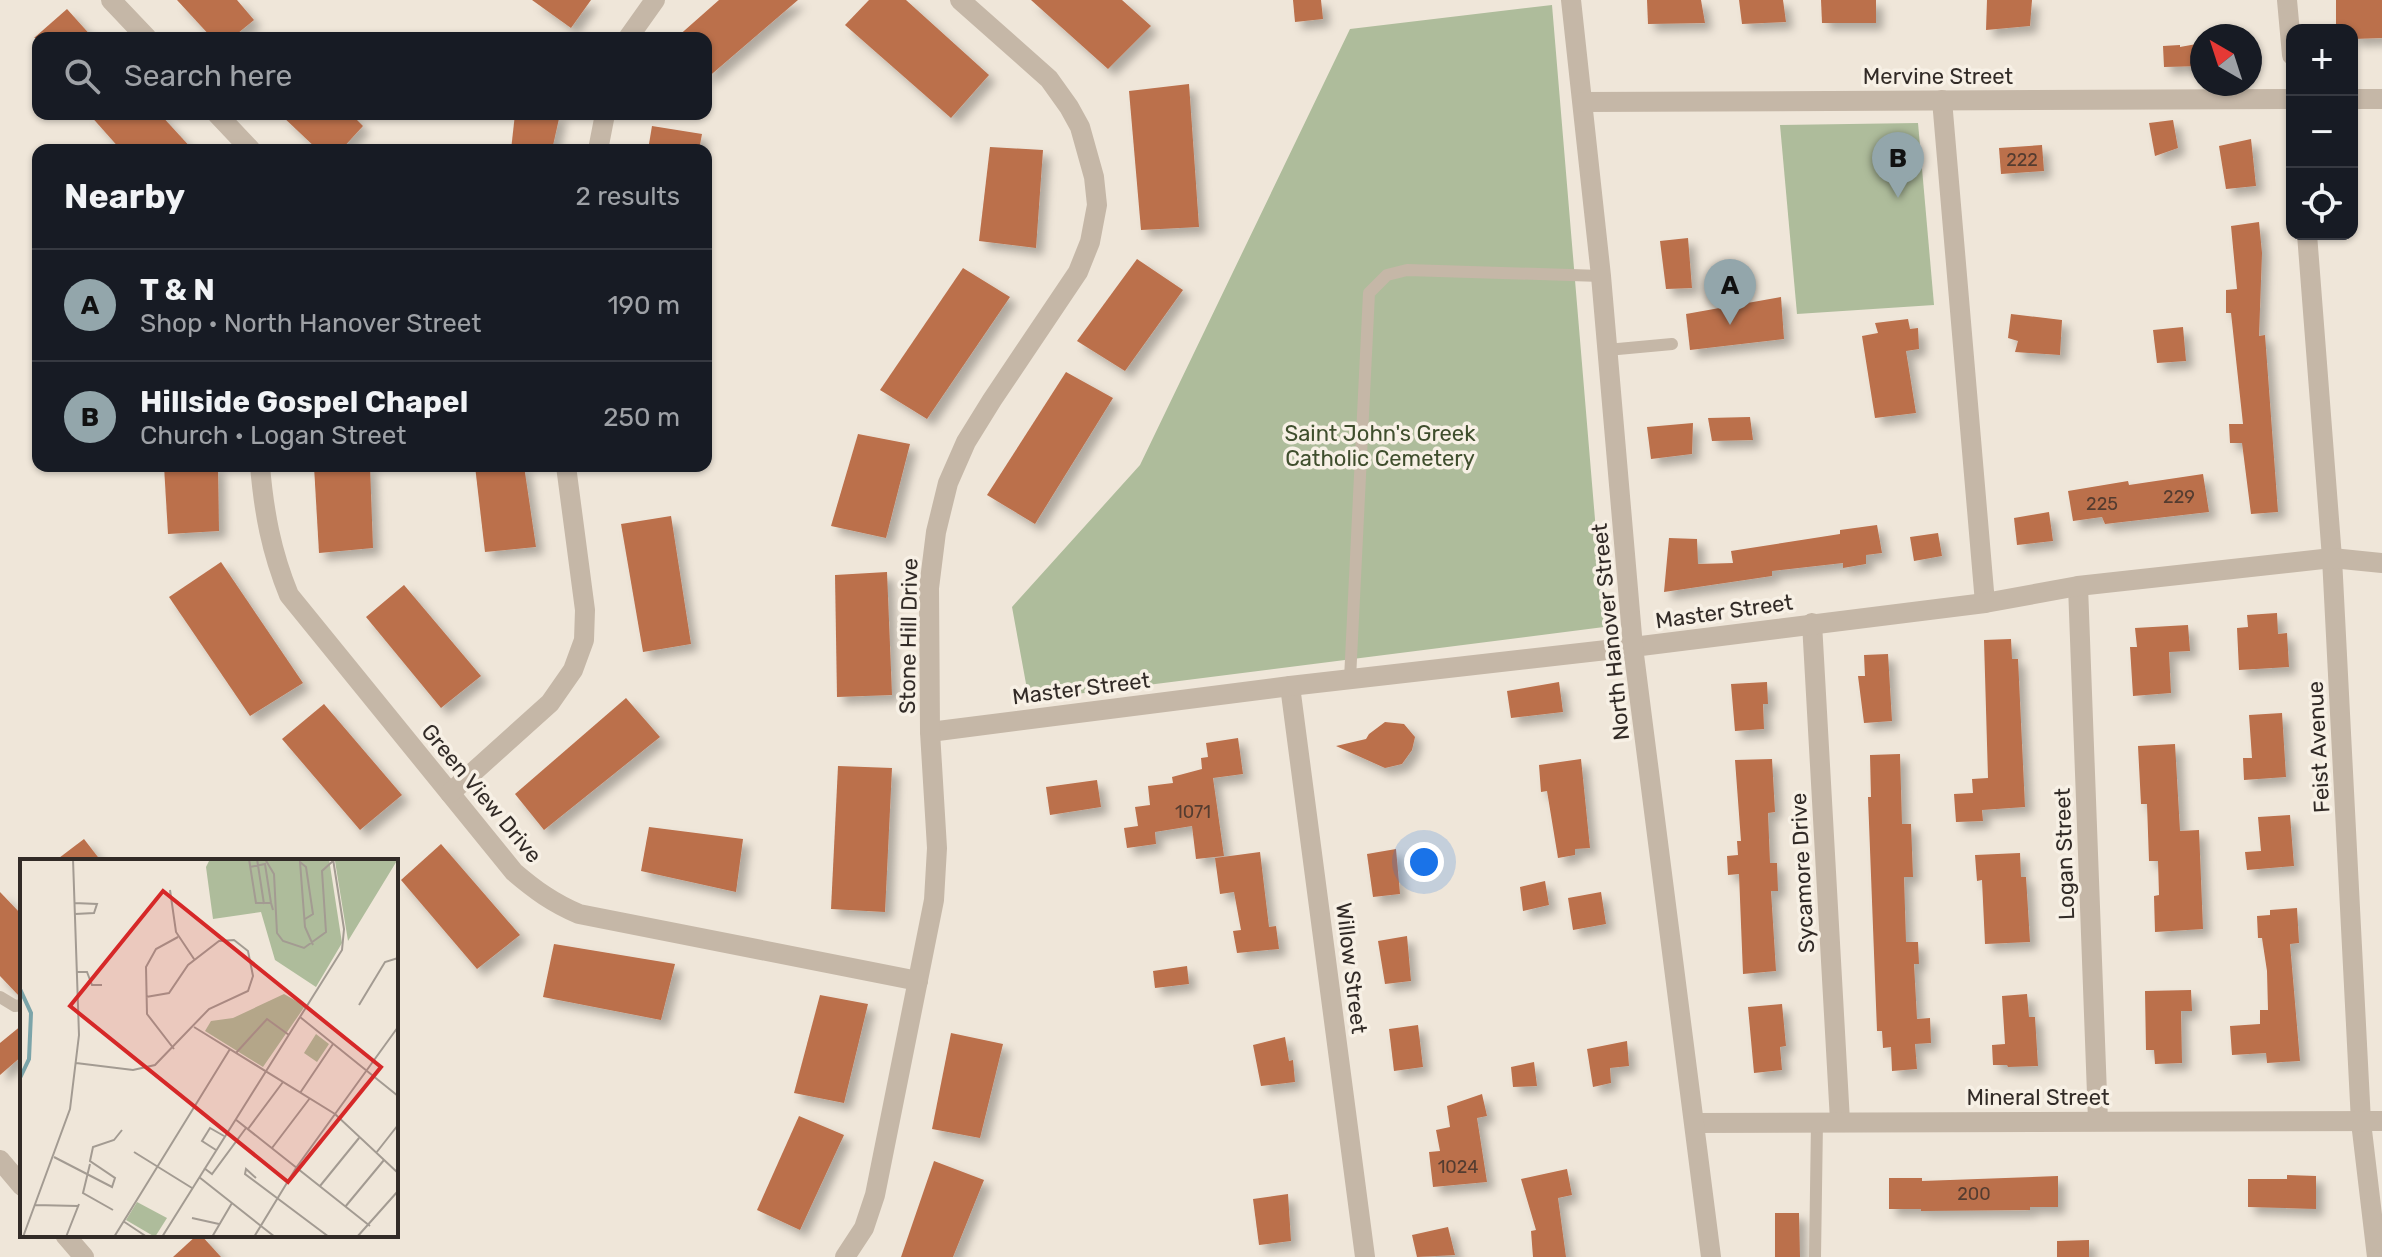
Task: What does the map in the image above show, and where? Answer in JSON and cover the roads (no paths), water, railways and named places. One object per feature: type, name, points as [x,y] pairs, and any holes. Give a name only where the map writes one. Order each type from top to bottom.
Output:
[{"type":"street","points":[[111,0],[141,32]]},
{"type":"street","points":[[632,32],[655,0]]},
{"type":"street","name":"Stone Hill Drive","points":[[845,1257],[864,1228],[875,1195],[934,900],[937,848],[930,732],[929,588],[936,532],[948,483],[966,442],[1078,272],[1090,242],[1097,205],[1094,177],[1080,127],[1069,107],[1049,79],[960,0]]},
{"type":"street","name":"North Hanover Street","points":[[1571,0],[1601,276],[1633,647],[1711,1257]]},
{"type":"street","points":[[2287,0],[2289,24]]},
{"type":"street","name":"Mervine Street","points":[[1584,102],[2286,99]]},
{"type":"street","points":[[2358,99],[2382,99]]},
{"type":"street","points":[[1942,100],[1985,603]]},
{"type":"street","points":[[223,120],[245,144]]},
{"type":"street","points":[[599,144],[604,120]]},
{"type":"street","name":"Feist Avenue","points":[[2307,240],[2332,558],[2361,1122],[2377,1257]]},
{"type":"street","name":"Green View Drive","points":[[261,472],[275,559],[289,595],[514,872],[553,903],[579,914],[918,981]]},
{"type":"street","points":[[450,793],[550,703],[573,670],[584,640],[585,610],[567,472]]},
{"type":"street","name":"Master Street","points":[[930,732],[1985,603],[2078,586],[2332,558],[2382,563]]},
{"type":"street","name":"Logan Street","points":[[2078,586],[2098,1121]]},
{"type":"street","name":"Sycamore Drive","points":[[1812,623],[1840,1121]]},
{"type":"street","name":"Willow Street","points":[[1290,686],[1365,1257]]},
{"type":"street","name":"Mineral Street","points":[[1695,1123],[2382,1121]]},
{"type":"street","points":[[0,1160],[20,1184]]},
{"type":"street","points":[[67,1237],[84,1257]]},
{"type":"lane","points":[[1350,679],[1369,293],[1387,275],[1407,270],[1601,276]]},
{"type":"lane","points":[[1607,350],[1672,344]]},
{"type":"lane","points":[[0,997],[15,1006],[20,1005]]},
{"type":"lane","points":[[1815,1257],[1817,1122]]},
{"type":"place","name":"Hillside Gospel Chapel","points":[[1898,198]]},
{"type":"place","name":"T & N","points":[[1730,325]]},
{"type":"park label","name":"Saint John's Greek Catholic Cemetery","points":[[1380,446]]}]
